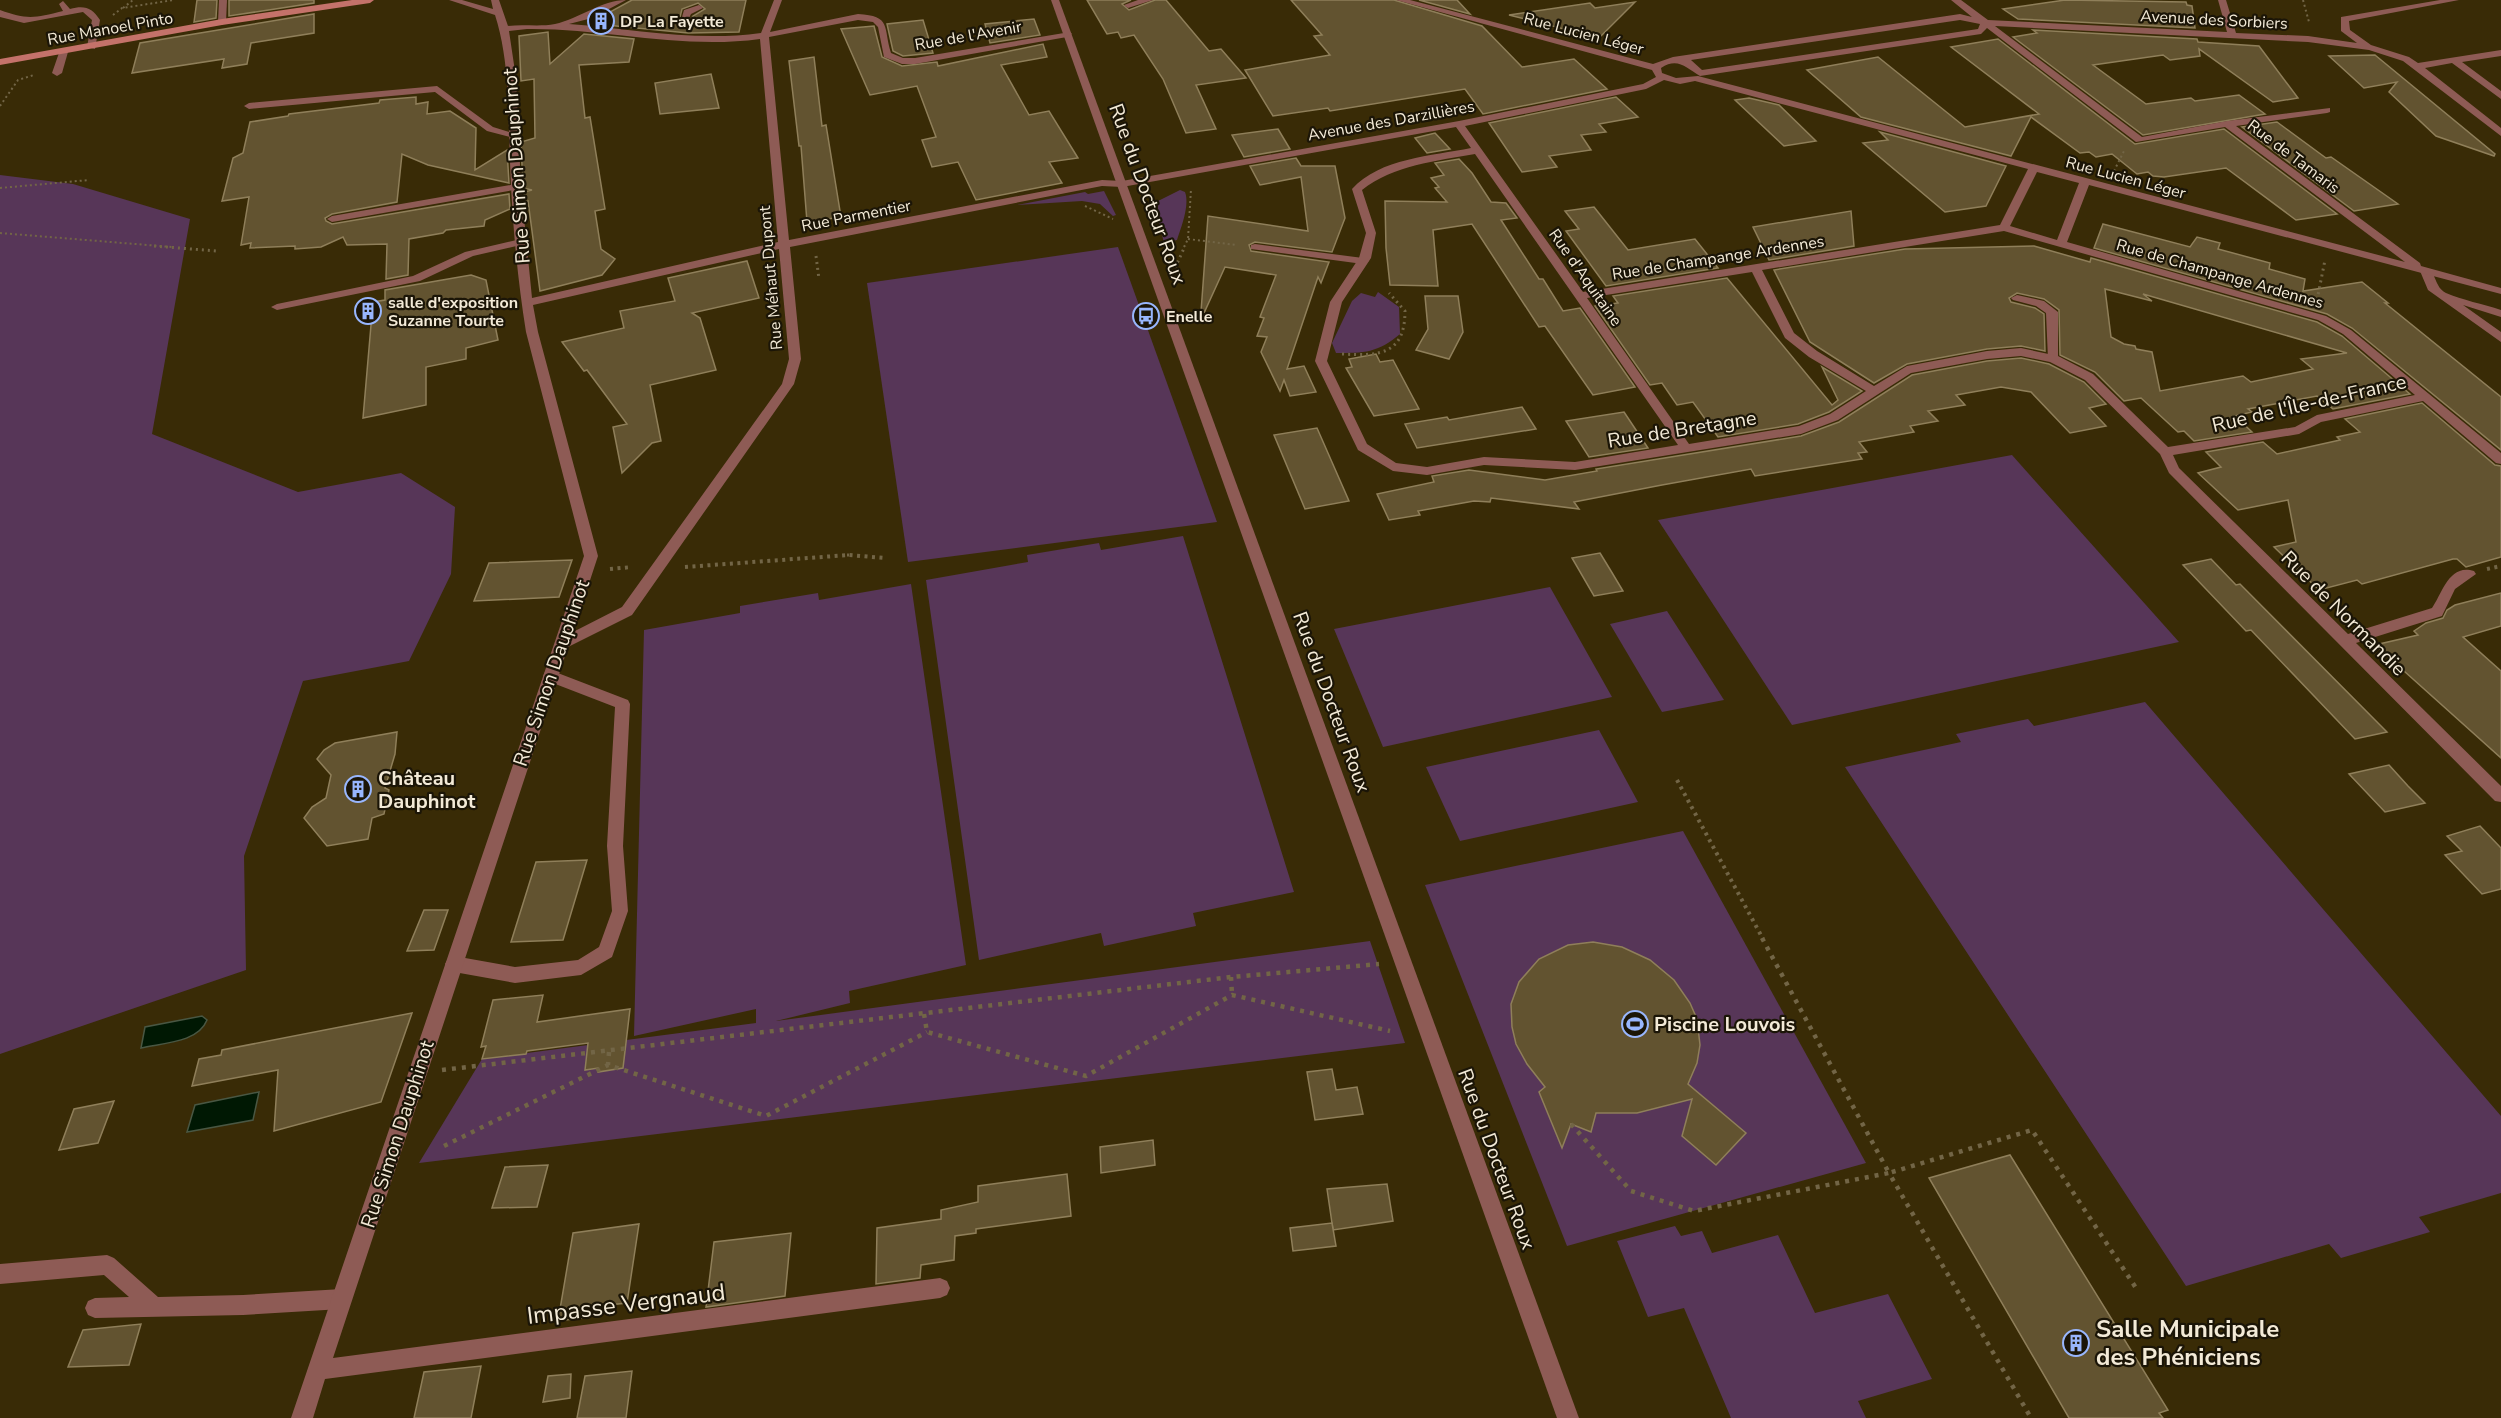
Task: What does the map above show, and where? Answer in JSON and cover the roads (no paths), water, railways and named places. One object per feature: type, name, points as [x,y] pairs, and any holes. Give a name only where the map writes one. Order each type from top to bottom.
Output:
[{"type":"main road","name":"Rue Manoel Pinto","points":[[0,62],[222,22],[368,0]]},
{"type":"street","points":[[222,22],[223,0]]},
{"type":"street","points":[[453,0],[497,13]]},
{"type":"street","name":"Rue Simon Dauphinot","points":[[302,1418],[591,556],[532,332],[516,187],[511,78],[504,29],[497,13],[495,0]]},
{"type":"street","points":[[555,27],[589,16],[622,0]]},
{"type":"street","name":"Rue Méhaut Dupont","points":[[561,644],[627,611],[788,384],[795,359],[764,36],[778,0]]},
{"type":"street","name":"Rue du Docteur Roux","points":[[1055,0],[1568,1418]]},
{"type":"street","points":[[1128,5],[1149,0]]},
{"type":"street","name":"Rue Lucien Léger","points":[[1400,0],[1656,68],[1663,77],[1683,81],[1698,76],[1744,91],[2501,291]]},
{"type":"street","points":[[1955,0],[1985,23]]},
{"type":"street","points":[[2222,0],[2232,35]]},
{"type":"street","points":[[2455,0],[2344,19],[2346,31],[2370,47],[2406,59],[2417,66],[2501,133]]},
{"type":"street","points":[[0,13],[8,19],[33,20],[66,8],[90,10],[96,20],[92,46]]},
{"type":"street","points":[[683,22],[687,12],[699,8]]},
{"type":"street","name":"Rue de l'Avenir","points":[[764,36],[858,17],[871,17],[878,19],[883,25],[887,55],[902,61],[915,61],[1067,34]]},
{"type":"street","name":"Avenue des Sorbiers","points":[[1677,60],[1960,17],[1985,23],[2308,39],[2370,47]]},
{"type":"street","points":[[1933,20],[1949,36]]},
{"type":"street","points":[[504,29],[539,22],[555,27],[674,36],[689,40],[764,36]]},
{"type":"street","name":"Avenue des Sorbiers","points":[[1698,76],[1729,69],[1981,31],[1985,23]]},
{"type":"street","name":"Rue de Tamaris","points":[[1985,23],[2140,140],[2227,124],[2426,271]]},
{"type":"street","points":[[57,73],[63,52]]},
{"type":"street","points":[[1721,53],[1729,69],[1727,78],[1744,91]]},
{"type":"street","points":[[2417,66],[2501,53]]},
{"type":"street","name":"Rue Lucien Léger","points":[[1656,68],[1663,61],[1677,60],[1691,63],[1698,76]]},
{"type":"street","points":[[2454,60],[2501,96]]},
{"type":"street","name":"Avenue des Darzillières","points":[[1122,184],[1459,124],[1646,86],[1663,77]]},
{"type":"street","points":[[249,106],[437,89],[490,129],[514,135]]},
{"type":"street","points":[[2227,124],[2327,110]]},
{"type":"street","name":"Rue d'Aquitaine","points":[[1459,124],[1686,448]]},
{"type":"street","name":"Rue de Bretagne","points":[[1477,150],[1407,164],[1375,175],[1357,189],[1371,233],[1363,261],[1336,302],[1321,361],[1362,447],[1393,467],[1427,471],[1484,461],[1575,466],[1802,430],[1834,417],[1907,370],[1923,365],[2021,352],[2054,359],[2089,377],[2165,452]]},
{"type":"street","points":[[2004,228],[2034,168]]},
{"type":"street","points":[[2061,244],[2085,181]]},
{"type":"street","name":"Rue Parmentier","points":[[527,303],[761,249],[1102,183],[1122,184]]},
{"type":"street","points":[[332,219],[516,187]]},
{"type":"street","name":"Rue de Champange Ardennes","points":[[1579,296],[2004,228],[2315,316],[2347,332],[2501,460]]},
{"type":"street","points":[[277,307],[416,279],[469,254],[521,242]]},
{"type":"street","points":[[1255,247],[1363,261]]},
{"type":"street","points":[[1756,269],[1789,335],[1813,354],[1873,390]]},
{"type":"street","points":[[2426,271],[2432,288],[2501,338]]},
{"type":"street","points":[[2442,295],[2493,309],[2501,314]]},
{"type":"street","points":[[2017,298],[2040,303],[2052,312],[2054,359]]},
{"type":"street","name":"Rue de l'Île-de-France","points":[[2165,452],[2300,430],[2317,419],[2425,397]]},
{"type":"street","name":"Rue de Normandie","points":[[2165,452],[2175,470],[2501,796]]},
{"type":"street","points":[[2344,641],[2437,612],[2442,606],[2448,585],[2453,580],[2469,574]]},
{"type":"street","points":[[454,964],[515,975],[580,967],[606,952],[621,911],[615,846],[623,705],[550,676]]},
{"type":"street","points":[[0,1274],[107,1265],[155,1307]]},
{"type":"street","name":"Impasse Vergnaud","points":[[318,1370],[940,1288]]},
{"type":"street","points":[[95,1308],[243,1305],[342,1299]]},
{"type":"place","name":"DP La Fayette","points":[[601,21]]},
{"type":"place","name":"salle d'exposition Suzanne Tourte","points":[[368,311]]},
{"type":"place","name":"Enelle","points":[[1146,316]]},
{"type":"place","name":"Château Dauphinot","points":[[358,789]]},
{"type":"place","name":"Piscine Louvois","points":[[1635,1024]]},
{"type":"place","name":"Salle Municipale des Phéniciens","points":[[2076,1343]]}]
